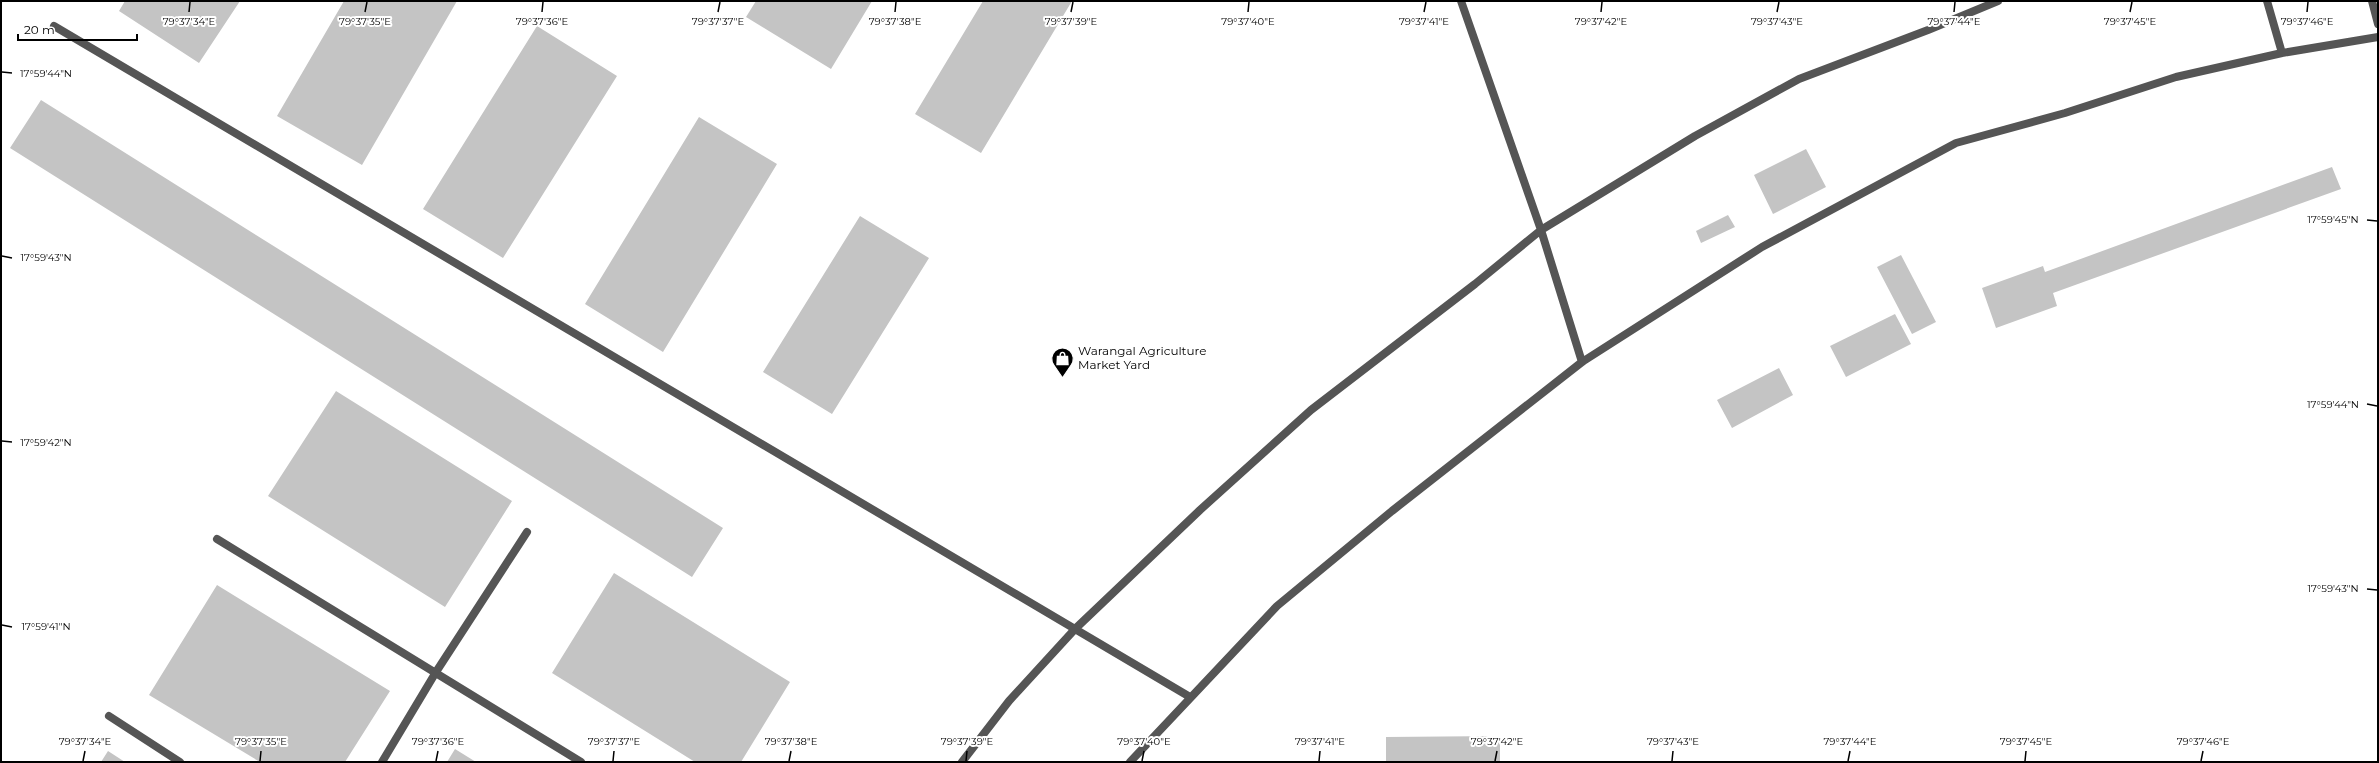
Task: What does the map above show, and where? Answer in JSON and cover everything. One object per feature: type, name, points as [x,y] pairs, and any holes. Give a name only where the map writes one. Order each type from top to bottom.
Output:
[{"type":"lane","points":[[1461,1],[1541,230],[1582,362]]},
{"type":"lane","points":[[962,762],[1009,701],[1075,629],[1200,510],[1311,410],[1475,284],[1541,230],[1695,136],[1799,79],[1928,30],[1998,1]]},
{"type":"lane","points":[[2267,1],[2282,53]]},
{"type":"lane","points":[[2372,1],[2378,24]]},
{"type":"lane","points":[[54,26],[1190,697]]},
{"type":"lane","points":[[1130,762],[1277,606],[1392,511],[1582,362],[1762,247],[1956,143],[2065,113],[2176,77],[2282,53],[2378,37]]},
{"type":"lane","points":[[382,762],[436,672],[527,532]]},
{"type":"lane","points":[[217,539],[581,762]]},
{"type":"lane","points":[[109,716],[180,762]]},
{"type":"building","points":[[125,1],[240,1],[199,63],[119,11]]},
{"type":"building","points":[[344,1],[457,1],[362,165],[277,116]]},
{"type":"building","points":[[756,1],[872,1],[831,69],[746,17]]},
{"type":"building","points":[[983,1],[1072,1],[981,153],[915,114]]},
{"type":"building","points":[[537,26],[617,76],[503,258],[423,209]]},
{"type":"building","points":[[41,100],[723,528],[692,577],[10,148]]},
{"type":"building","points":[[699,117],[777,164],[663,352],[585,304]]},
{"type":"building","points":[[1806,149],[1826,187],[1773,214],[1754,175]]},
{"type":"building","points":[[2332,167],[2341,189],[2053,293],[2057,306],[1996,328],[1982,288],[2043,266],[2045,272]]},
{"type":"building","points":[[1728,215],[1735,227],[1701,243],[1696,231]]},
{"type":"building","points":[[860,216],[929,258],[832,414],[763,372]]},
{"type":"building","points":[[1901,255],[1936,322],[1912,334],[1877,267]]},
{"type":"building","points":[[1895,314],[1911,344],[1846,377],[1830,346]]},
{"type":"building","points":[[1779,368],[1793,395],[1732,428],[1717,400]]},
{"type":"building","points":[[336,391],[512,501],[445,607],[268,496]]},
{"type":"building","points":[[614,573],[790,682],[741,762],[695,762],[552,673]]},
{"type":"building","points":[[217,585],[390,691],[345,762],[260,762],[149,695]]},
{"type":"building","points":[[1500,736],[1500,762],[1386,762],[1386,737]]},
{"type":"building","points":[[455,749],[476,762],[447,762]]},
{"type":"building","points":[[108,751],[125,762],[101,762]]},
{"type":"place","name":"Warangal Agriculture Market Yard","points":[[1062,378]]}]
